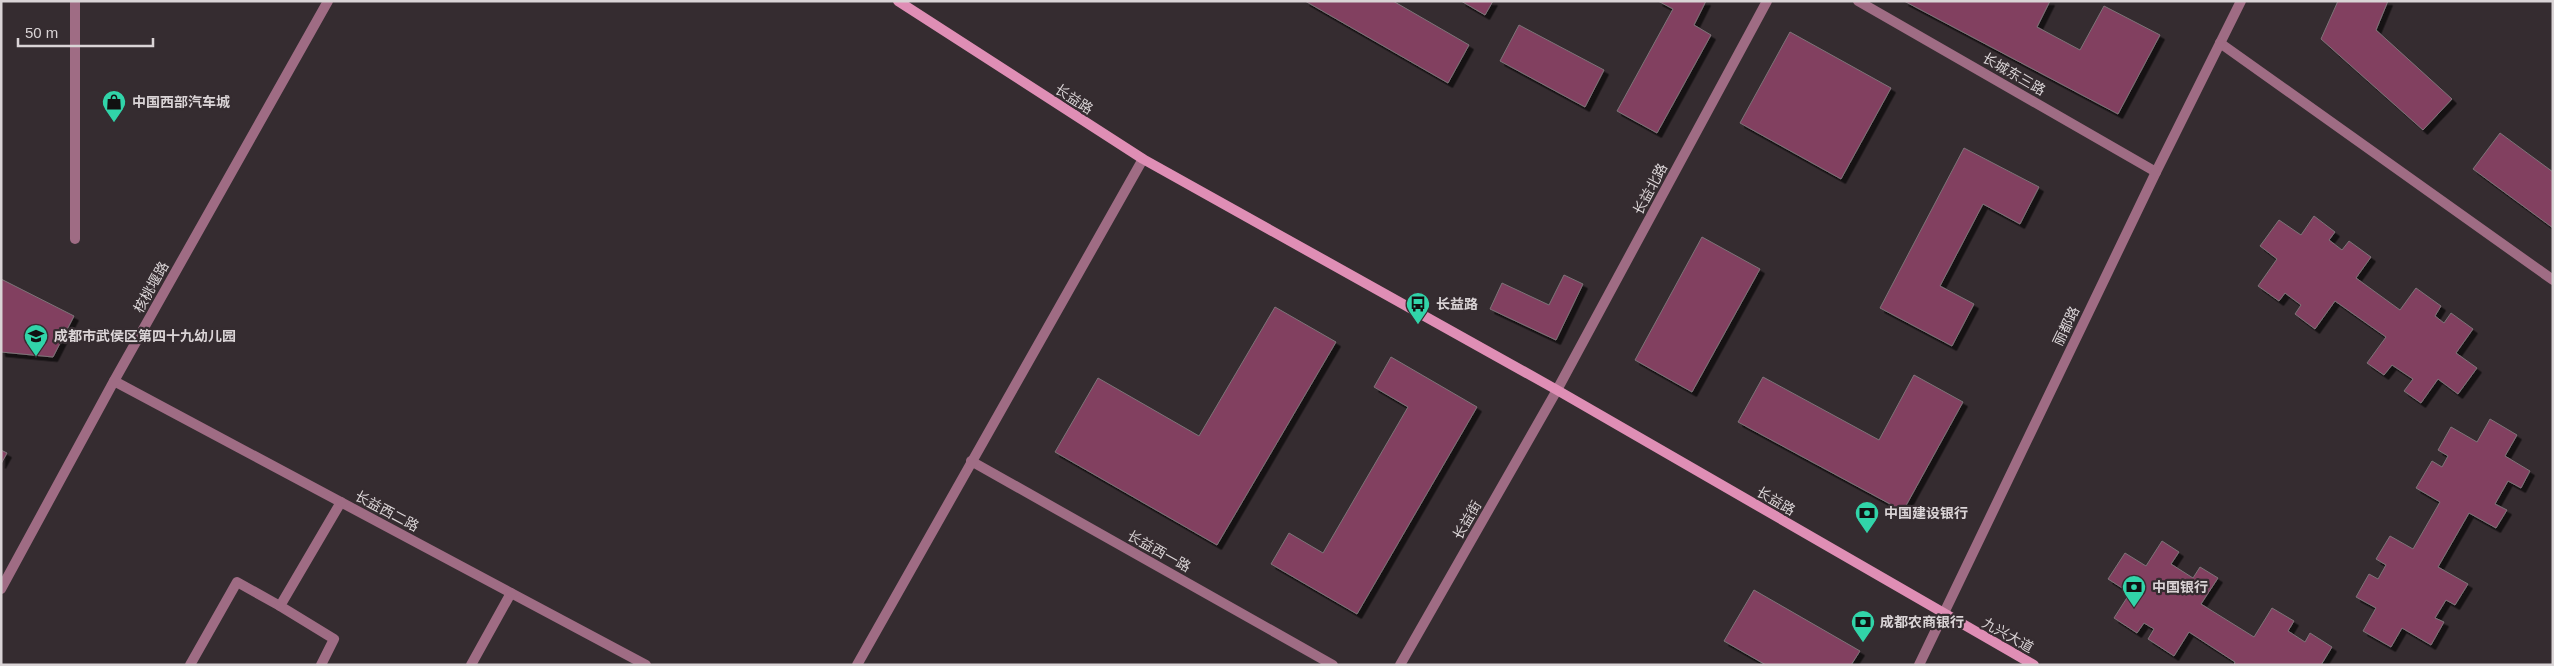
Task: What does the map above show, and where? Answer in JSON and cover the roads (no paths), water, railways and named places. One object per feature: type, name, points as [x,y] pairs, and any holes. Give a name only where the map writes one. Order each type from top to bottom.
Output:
[{"type":"main road","name":"长益路","points":[[898,1],[1143,159],[1557,390],[1943,614]]},
{"type":"main road","name":"九兴大道","points":[[1943,614],[2034,665]]},
{"type":"street","points":[[75,1],[75,238]]},
{"type":"street","name":"核桃堰路","points":[[1,589],[114,381],[328,1]]},
{"type":"street","name":"长益北路","points":[[1557,390],[1767,1]]},
{"type":"street","name":"长城东三路","points":[[1858,1],[2156,172]]},
{"type":"street","name":"丽都路","points":[[1919,665],[2156,172],[2241,1]]},
{"type":"street","points":[[2220,43],[2553,280]]},
{"type":"street","points":[[856,665],[1143,159]]},
{"type":"street","name":"长益西二路","points":[[114,381],[646,665]]},
{"type":"street","name":"长益街","points":[[1400,665],[1557,390]]},
{"type":"street","name":"长益西一路","points":[[971,461],[1333,665]]},
{"type":"street","points":[[280,606],[341,502]]},
{"type":"street","points":[[190,665],[238,582],[334,639],[320,665]]},
{"type":"street","points":[[471,665],[511,593]]},
{"type":"place","name":"中国西部汽车城","points":[[114,123]]},
{"type":"place","name":"长益路","points":[[1418,325]]},
{"type":"place","name":"成都市武侯区第四十九幼儿园","points":[[36,357]]},
{"type":"place","name":"中国建设银行","points":[[1867,534]]},
{"type":"place","name":"中国银行","points":[[2134,608]]},
{"type":"place","name":"成都农商银行","points":[[1863,643]]}]
